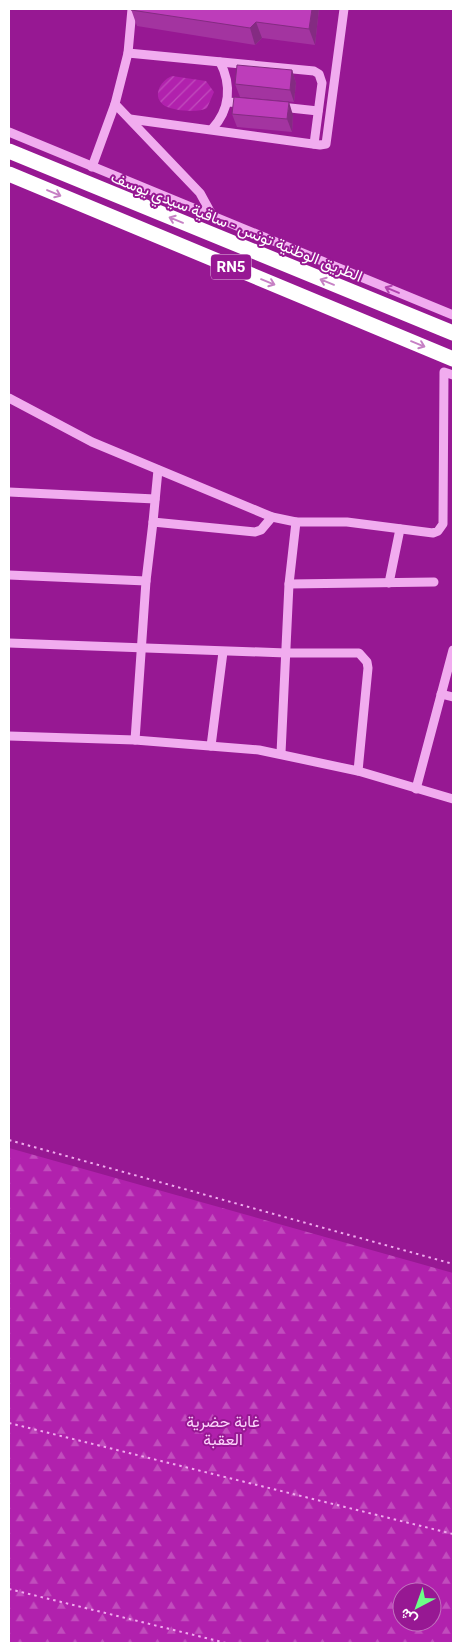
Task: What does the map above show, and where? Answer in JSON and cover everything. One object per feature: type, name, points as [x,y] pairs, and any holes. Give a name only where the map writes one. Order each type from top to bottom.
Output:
[{"type":"highway","name":"الطريق الوطنية تونس - ساقية سيدي يوسف","points":[[9,151],[453,333]]},
{"type":"highway","name":"RN5","points":[[9,174],[453,359]]},
{"type":"street","points":[[92,167],[115,104],[128,53],[132,9]]},
{"type":"street","points":[[130,119],[323,146],[328,142],[344,9]]},
{"type":"street","points":[[128,53],[314,71],[319,74],[322,84],[314,144]]},
{"type":"street","points":[[212,129],[222,117],[227,102],[228,85],[220,62]]},
{"type":"street","points":[[227,102],[254,105]]},
{"type":"street","points":[[115,104],[200,193],[212,215]]},
{"type":"street","points":[[273,106],[318,111]]},
{"type":"street","points":[[9,132],[453,316]]},
{"type":"street","points":[[9,398],[92,442],[272,517],[296,522],[347,522],[434,533],[438,532],[443,524],[444,372],[453,375]]},
{"type":"street","points":[[135,740],[146,581],[158,470]]},
{"type":"street","points":[[9,492],[156,499]]},
{"type":"street","points":[[153,522],[256,532],[261,530],[272,517]]},
{"type":"street","points":[[280,754],[289,584],[296,522]]},
{"type":"street","points":[[389,583],[400,529]]},
{"type":"street","points":[[9,574],[146,581]]},
{"type":"street","points":[[289,584],[434,582]]},
{"type":"street","points":[[9,643],[222,652],[359,653],[367,662],[358,771]]},
{"type":"street","points":[[416,789],[453,650]]},
{"type":"street","points":[[211,746],[222,652]]},
{"type":"street","points":[[441,694],[453,696]]},
{"type":"street","points":[[9,736],[135,740],[280,754],[358,771],[453,799]]},
{"type":"path","points":[[9,1140],[453,1264]]},
{"type":"path","points":[[9,1424],[453,1534]]},
{"type":"path","points":[[9,1588],[226,1643]]},
{"type":"green space","points":[[172,76],[206,81],[214,92],[207,108],[193,111],[165,106],[158,98],[158,94],[161,85]]},
{"type":"green space","name":"غابة حضرية العقبة","points":[[9,1148],[453,1273],[453,1643],[9,1643]]},
{"type":"building","points":[[131,9],[312,9],[309,29],[256,22],[250,28]]},
{"type":"building","points":[[237,65],[292,70],[290,90],[235,84]]},
{"type":"building","points":[[234,97],[289,102],[287,119],[232,114]]}]
